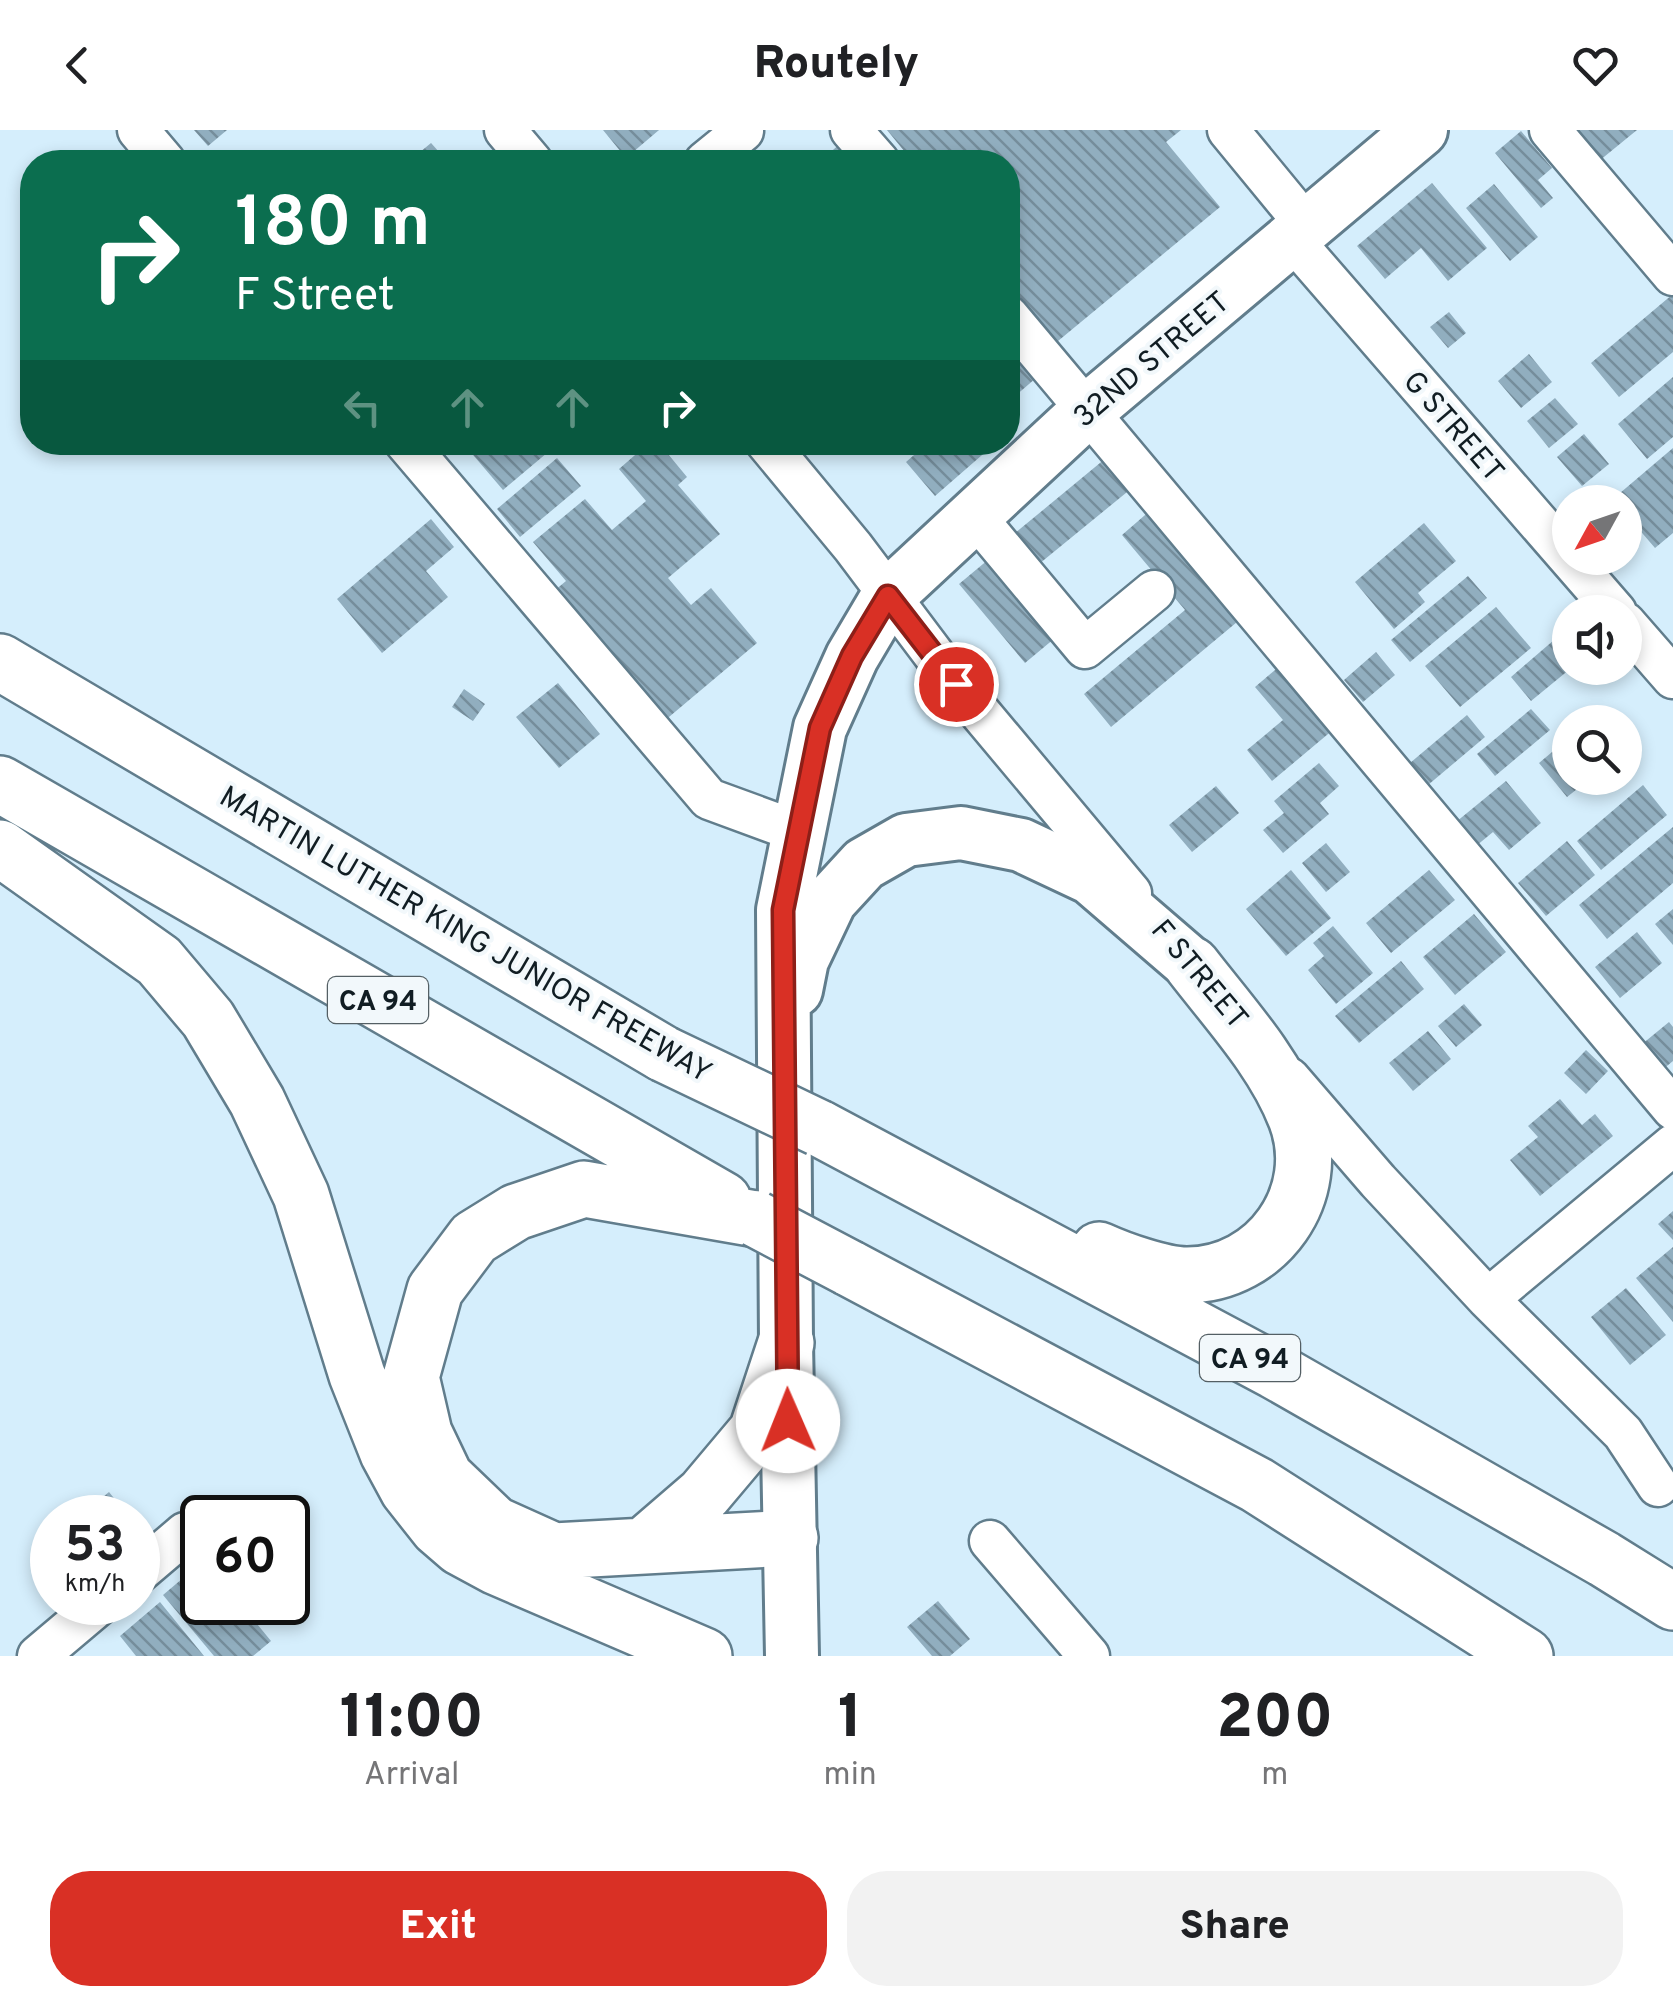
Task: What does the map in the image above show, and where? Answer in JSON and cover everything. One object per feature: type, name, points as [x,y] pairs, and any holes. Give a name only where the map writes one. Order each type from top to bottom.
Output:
[{"type":"highway","name":"MARTIN LUTHER KING JUNIOR FREEWAY","points":[[0,662],[664,1054],[819,1128],[1275,1370],[1673,1602]]},
{"type":"highway","name":"CA 94","points":[[0,784],[756,1219],[1257,1486],[1525,1656]]},
{"type":"highway","points":[[0,848],[159,961],[208,1019],[257,1100],[301,1195],[357,1375],[395,1465],[408,1490],[438,1528],[460,1547],[497,1566],[704,1656]]},
{"type":"highway","points":[[819,1128],[1117,1258],[1186,1275],[1230,1268],[1267,1243],[1292,1213],[1303,1168],[1297,1121],[1264,1058],[1192,966]]},
{"type":"highway","points":[[756,1219],[584,1190],[516,1212],[474,1238],[435,1290],[411,1377],[424,1434],[445,1477],[494,1524],[554,1551],[646,1544],[791,1556]]},
{"type":"highway","points":[[646,1544],[704,1494],[757,1431],[786,1343]]},
{"type":"highway","points":[[497,1566],[562,1576],[791,1556]]},
{"type":"main road","name":"32ND STREET","points":[[784,1046],[783,910],[820,728],[852,656],[888,596],[1087,411],[1421,130]]},
{"type":"main road","points":[[792,1656],[784,1046],[802,960],[830,902],[864,864],[906,840],[961,832],[1021,845],[1091,878],[1192,966]]},
{"type":"street","points":[[138,130],[156,150]]},
{"type":"street","points":[[505,130],[522,150]]},
{"type":"street","points":[[851,130],[868,150]]},
{"type":"street","name":"G STREET","points":[[1228,130],[1300,233],[1602,595]]},
{"type":"street","points":[[1550,130],[1673,275]]},
{"type":"street","points":[[720,150],[743,131]]},
{"type":"street","points":[[1020,330],[1673,1109]]},
{"type":"street","points":[[416,455],[709,799],[798,832]]},
{"type":"street","name":"F STREET","points":[[777,455],[853,547],[956,684],[1192,966],[1378,1181],[1488,1299],[1624,1434],[1658,1486]]},
{"type":"street","points":[[974,515],[1085,648],[1154,591]]},
{"type":"street","points":[[1642,642],[1673,678]]},
{"type":"street","points":[[1488,1299],[1673,1145]]},
{"type":"street","points":[[160,1554],[180,1537]]},
{"type":"street","points":[[990,1541],[1086,1655]]},
{"type":"street","points":[[38,1656],[75,1625]]},
{"type":"building","points":[[194,130],[227,130],[208,146]]},
{"type":"building","points":[[603,130],[659,130],[635,150],[619,150]]},
{"type":"building","points":[[887,130],[1181,130],[1166,142],[1220,207],[1052,346],[1020,307],[1020,150],[903,150]]},
{"type":"building","points":[[1573,130],[1637,130],[1599,161]]},
{"type":"building","points":[[1521,131],[1552,168],[1538,180],[1553,198],[1541,208],[1495,153]]},
{"type":"building","points":[[1432,183],[1487,248],[1448,281],[1421,248],[1385,279],[1357,246]]},
{"type":"building","points":[[1494,184],[1538,237],[1510,261],[1466,208]]},
{"type":"building","points":[[1673,294],[1673,352],[1619,397],[1591,363]]},
{"type":"building","points":[[1449,312],[1466,333],[1448,348],[1430,327]]},
{"type":"building","points":[[1529,354],[1552,382],[1521,408],[1498,381]]},
{"type":"building","points":[[1020,359],[1036,378],[1020,392]]},
{"type":"building","points":[[1673,377],[1673,437],[1647,459],[1618,424]]},
{"type":"building","points":[[1555,398],[1578,424],[1549,448],[1527,421]]},
{"type":"building","points":[[1584,434],[1609,464],[1581,485],[1557,457]]},
{"type":"building","points":[[1673,448],[1673,533],[1655,548],[1642,533],[1642,485],[1629,485]]},
{"type":"building","points":[[473,455],[545,455],[503,490]]},
{"type":"building","points":[[635,455],[669,455],[687,477],[678,485],[720,534],[668,578],[691,605],[711,588],[757,643],[663,722],[554,591],[566,581],[533,542],[585,499],[612,530],[646,501],[619,469]]},
{"type":"building","points":[[914,455],[982,455],[935,496],[906,462]]},
{"type":"building","points":[[557,458],[581,486],[520,537],[497,509]]},
{"type":"building","points":[[1106,458],[1132,488],[1039,564],[1014,534]]},
{"type":"building","points":[[1152,509],[1243,617],[1111,727],[1084,694],[1185,610],[1122,535]]},
{"type":"building","points":[[431,519],[454,547],[426,571],[448,597],[382,653],[337,599]]},
{"type":"building","points":[[1424,523],[1456,561],[1418,593],[1425,602],[1394,629],[1355,582]]},
{"type":"building","points":[[995,554],[1061,633],[1025,663],[959,584]]},
{"type":"building","points":[[1468,576],[1487,598],[1410,662],[1391,640]]},
{"type":"building","points":[[1496,607],[1531,648],[1460,707],[1425,666]]},
{"type":"building","points":[[1552,642],[1552,684],[1531,701],[1511,677]]},
{"type":"building","points":[[1376,652],[1395,675],[1363,702],[1344,680]]},
{"type":"building","points":[[1281,665],[1334,729],[1272,781],[1247,750],[1283,720],[1255,687]]},
{"type":"building","points":[[558,683],[600,734],[559,768],[516,717]]},
{"type":"building","points":[[464,689],[485,704],[473,721],[452,707]]},
{"type":"building","points":[[1531,709],[1550,730],[1495,776],[1477,754]]},
{"type":"building","points":[[1467,715],[1485,737],[1428,785],[1410,763]]},
{"type":"building","points":[[1552,752],[1552,779],[1539,763]]},
{"type":"building","points":[[1319,763],[1339,786],[1320,803],[1329,814],[1283,853],[1263,830],[1284,813],[1274,801]]},
{"type":"building","points":[[1506,781],[1541,823],[1509,850],[1493,832],[1476,846],[1456,822]]},
{"type":"building","points":[[1216,786],[1239,813],[1192,852],[1169,825]]},
{"type":"building","points":[[1642,786],[1667,815],[1601,870],[1577,841],[1631,795],[1642,795]]},
{"type":"building","points":[[1673,827],[1673,883],[1607,939],[1579,905]]},
{"type":"building","points":[[1567,841],[1595,875],[1546,916],[1518,883]]},
{"type":"building","points":[[1326,843],[1350,872],[1326,892],[1302,863]]},
{"type":"building","points":[[1291,870],[1331,918],[1286,956],[1246,909]]},
{"type":"building","points":[[1429,870],[1455,900],[1391,953],[1366,923]]},
{"type":"building","points":[[1673,909],[1673,945],[1655,924]]},
{"type":"building","points":[[1474,914],[1506,952],[1455,995],[1423,957]]},
{"type":"building","points":[[1333,926],[1373,973],[1336,1004],[1308,970],[1324,956],[1313,943]]},
{"type":"building","points":[[1637,932],[1662,963],[1620,998],[1595,967]]},
{"type":"building","points":[[1401,961],[1424,989],[1359,1043],[1335,1016]]},
{"type":"building","points":[[1464,1004],[1482,1025],[1456,1047],[1438,1026]]},
{"type":"building","points":[[1669,1022],[1673,1027],[1673,1061],[1662,1070],[1641,1045]]},
{"type":"building","points":[[1428,1031],[1451,1059],[1413,1091],[1389,1063]]},
{"type":"building","points":[[1586,1050],[1608,1071],[1586,1094],[1564,1073]]},
{"type":"building","points":[[1560,1099],[1582,1125],[1595,1114],[1613,1136],[1540,1196],[1510,1160],[1538,1137],[1528,1126]]},
{"type":"building","points":[[1673,1211],[1673,1240],[1658,1224]]},
{"type":"building","points":[[1673,1247],[1673,1322],[1636,1278]]},
{"type":"building","points":[[1626,1288],[1666,1335],[1630,1365],[1591,1317]]},
{"type":"building","points":[[180,1581],[180,1615],[163,1595]]},
{"type":"building","points":[[938,1601],[970,1639],[950,1656],[932,1656],[907,1627]]},
{"type":"building","points":[[160,1602],[204,1656],[136,1656],[120,1636],[133,1625],[160,1625]]},
{"type":"building","points":[[188,1625],[258,1625],[271,1641],[253,1656],[214,1656]]},
{"type":"route","points":[[788,1421],[783,910],[820,728],[852,656],[888,596],[956,684]]}]
